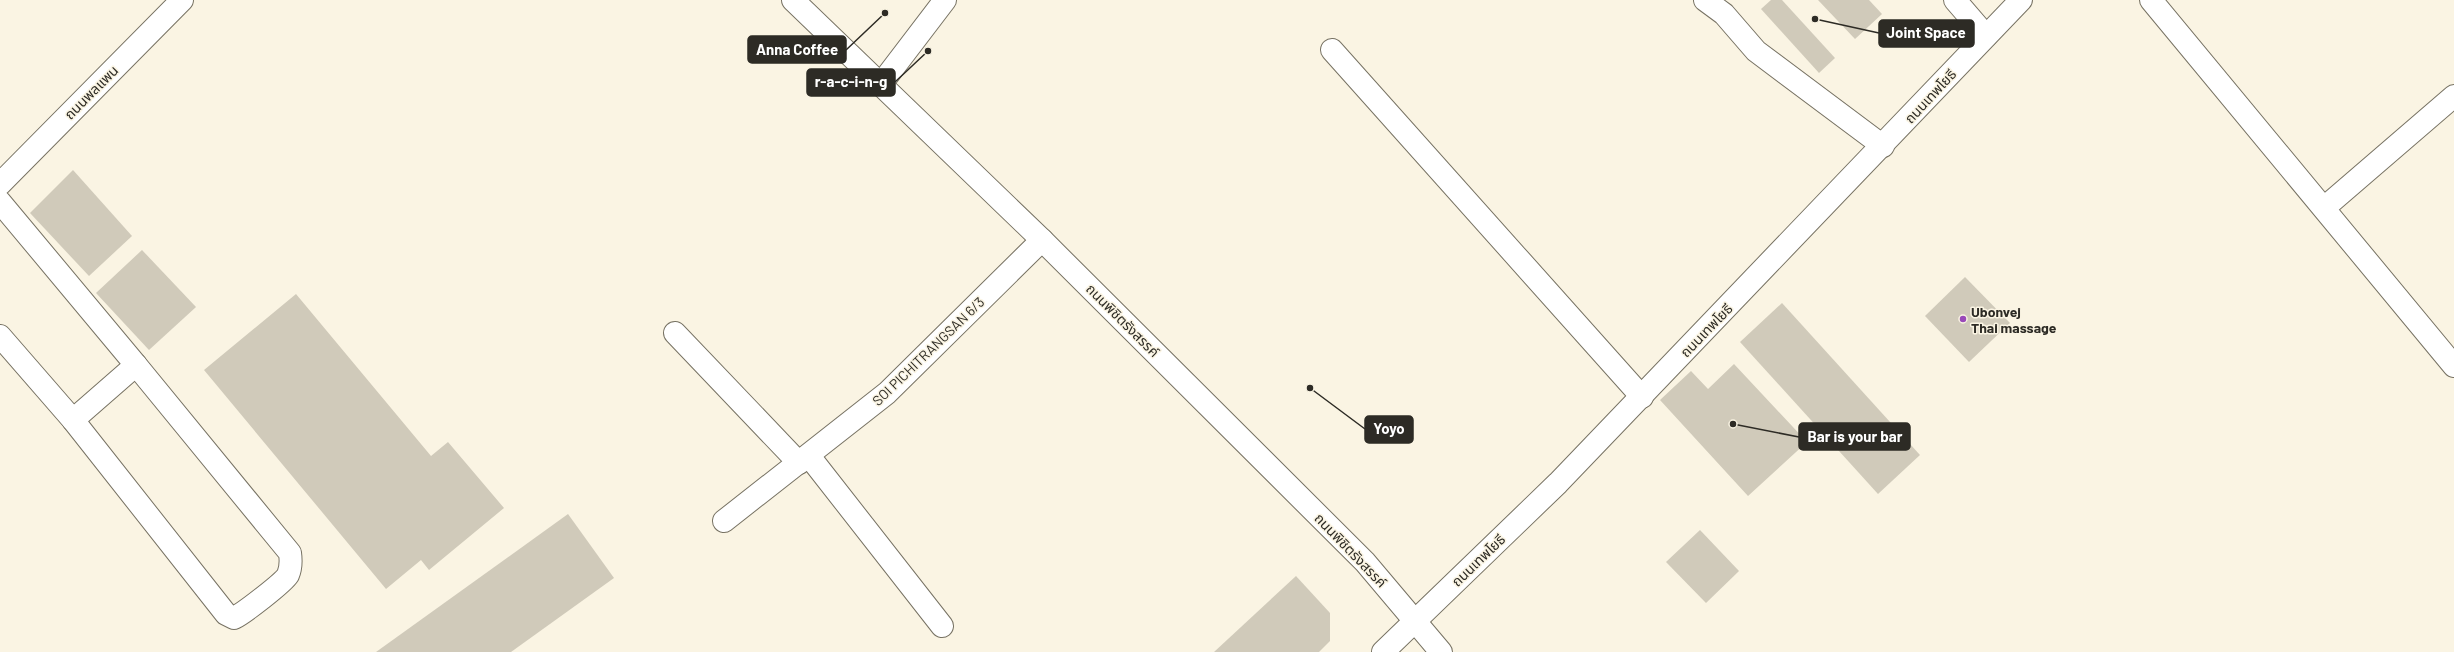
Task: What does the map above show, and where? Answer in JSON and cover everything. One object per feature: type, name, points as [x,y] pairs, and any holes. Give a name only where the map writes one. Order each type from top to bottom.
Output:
[{"type":"street","name":"ถนนพลแพน","points":[[2,176],[182,0]]},
{"type":"street","name":"ถนนพิชิตรังสรรค์","points":[[793,0],[1042,240],[1379,576],[1441,652]]},
{"type":"street","points":[[881,84],[945,0]]},
{"type":"street","points":[[1705,0],[1724,14],[1756,52],[1883,146]]},
{"type":"street","points":[[1955,0],[1986,36]]},
{"type":"street","name":"ถนนเทพโยธี","points":[[1383,652],[1558,483],[1883,146],[2021,0]]},
{"type":"street","points":[[2151,0],[2454,366]]},
{"type":"street","points":[[1332,50],[1642,397]]},
{"type":"street","points":[[2324,208],[2454,96]]},
{"type":"street","points":[[0,202],[290,553],[291,564],[288,576],[243,613],[234,618],[226,614],[73,420],[0,336]]},
{"type":"street","name":"SOI PICHITRANGSAN 6/3","points":[[724,521],[887,392],[1042,240]]},
{"type":"street","points":[[675,333],[804,459],[942,626]]},
{"type":"street","points":[[73,420],[136,365]]},
{"type":"building","points":[[1771,0],[1782,0],[1835,58],[1819,73],[1761,9]]},
{"type":"building","points":[[1818,0],[1869,0],[1882,14],[1855,39]]},
{"type":"building","points":[[73,170],[132,236],[89,276],[30,213]]},
{"type":"building","points":[[142,250],[196,307],[149,350],[96,293]]},
{"type":"building","points":[[1965,277],[2010,323],[1969,362],[1925,316]]},
{"type":"building","points":[[296,294],[431,456],[448,442],[504,508],[429,570],[421,560],[386,589],[204,370]]},
{"type":"building","points":[[1782,303],[1920,455],[1878,494],[1740,342]]},
{"type":"building","points":[[1734,364],[1807,442],[1748,496],[1660,400],[1691,371],[1708,389]]},
{"type":"building","points":[[568,514],[614,578],[511,652],[376,652]]},
{"type":"building","points":[[1700,530],[1739,571],[1706,603],[1666,562]]},
{"type":"building","points":[[1296,576],[1330,613],[1330,641],[1319,652],[1214,652]]},
{"type":"place","name":"Anna Coffee","points":[[885,13]]},
{"type":"place","name":"Joint Space","points":[[1815,19]]},
{"type":"place","name":"r-a-c-i-n-g","points":[[928,51]]},
{"type":"place","name":"Ubonvej Thai massage","points":[[1963,319]]},
{"type":"place","name":"Yoyo","points":[[1310,388]]},
{"type":"place","name":"Bar is your bar","points":[[1733,424]]}]
